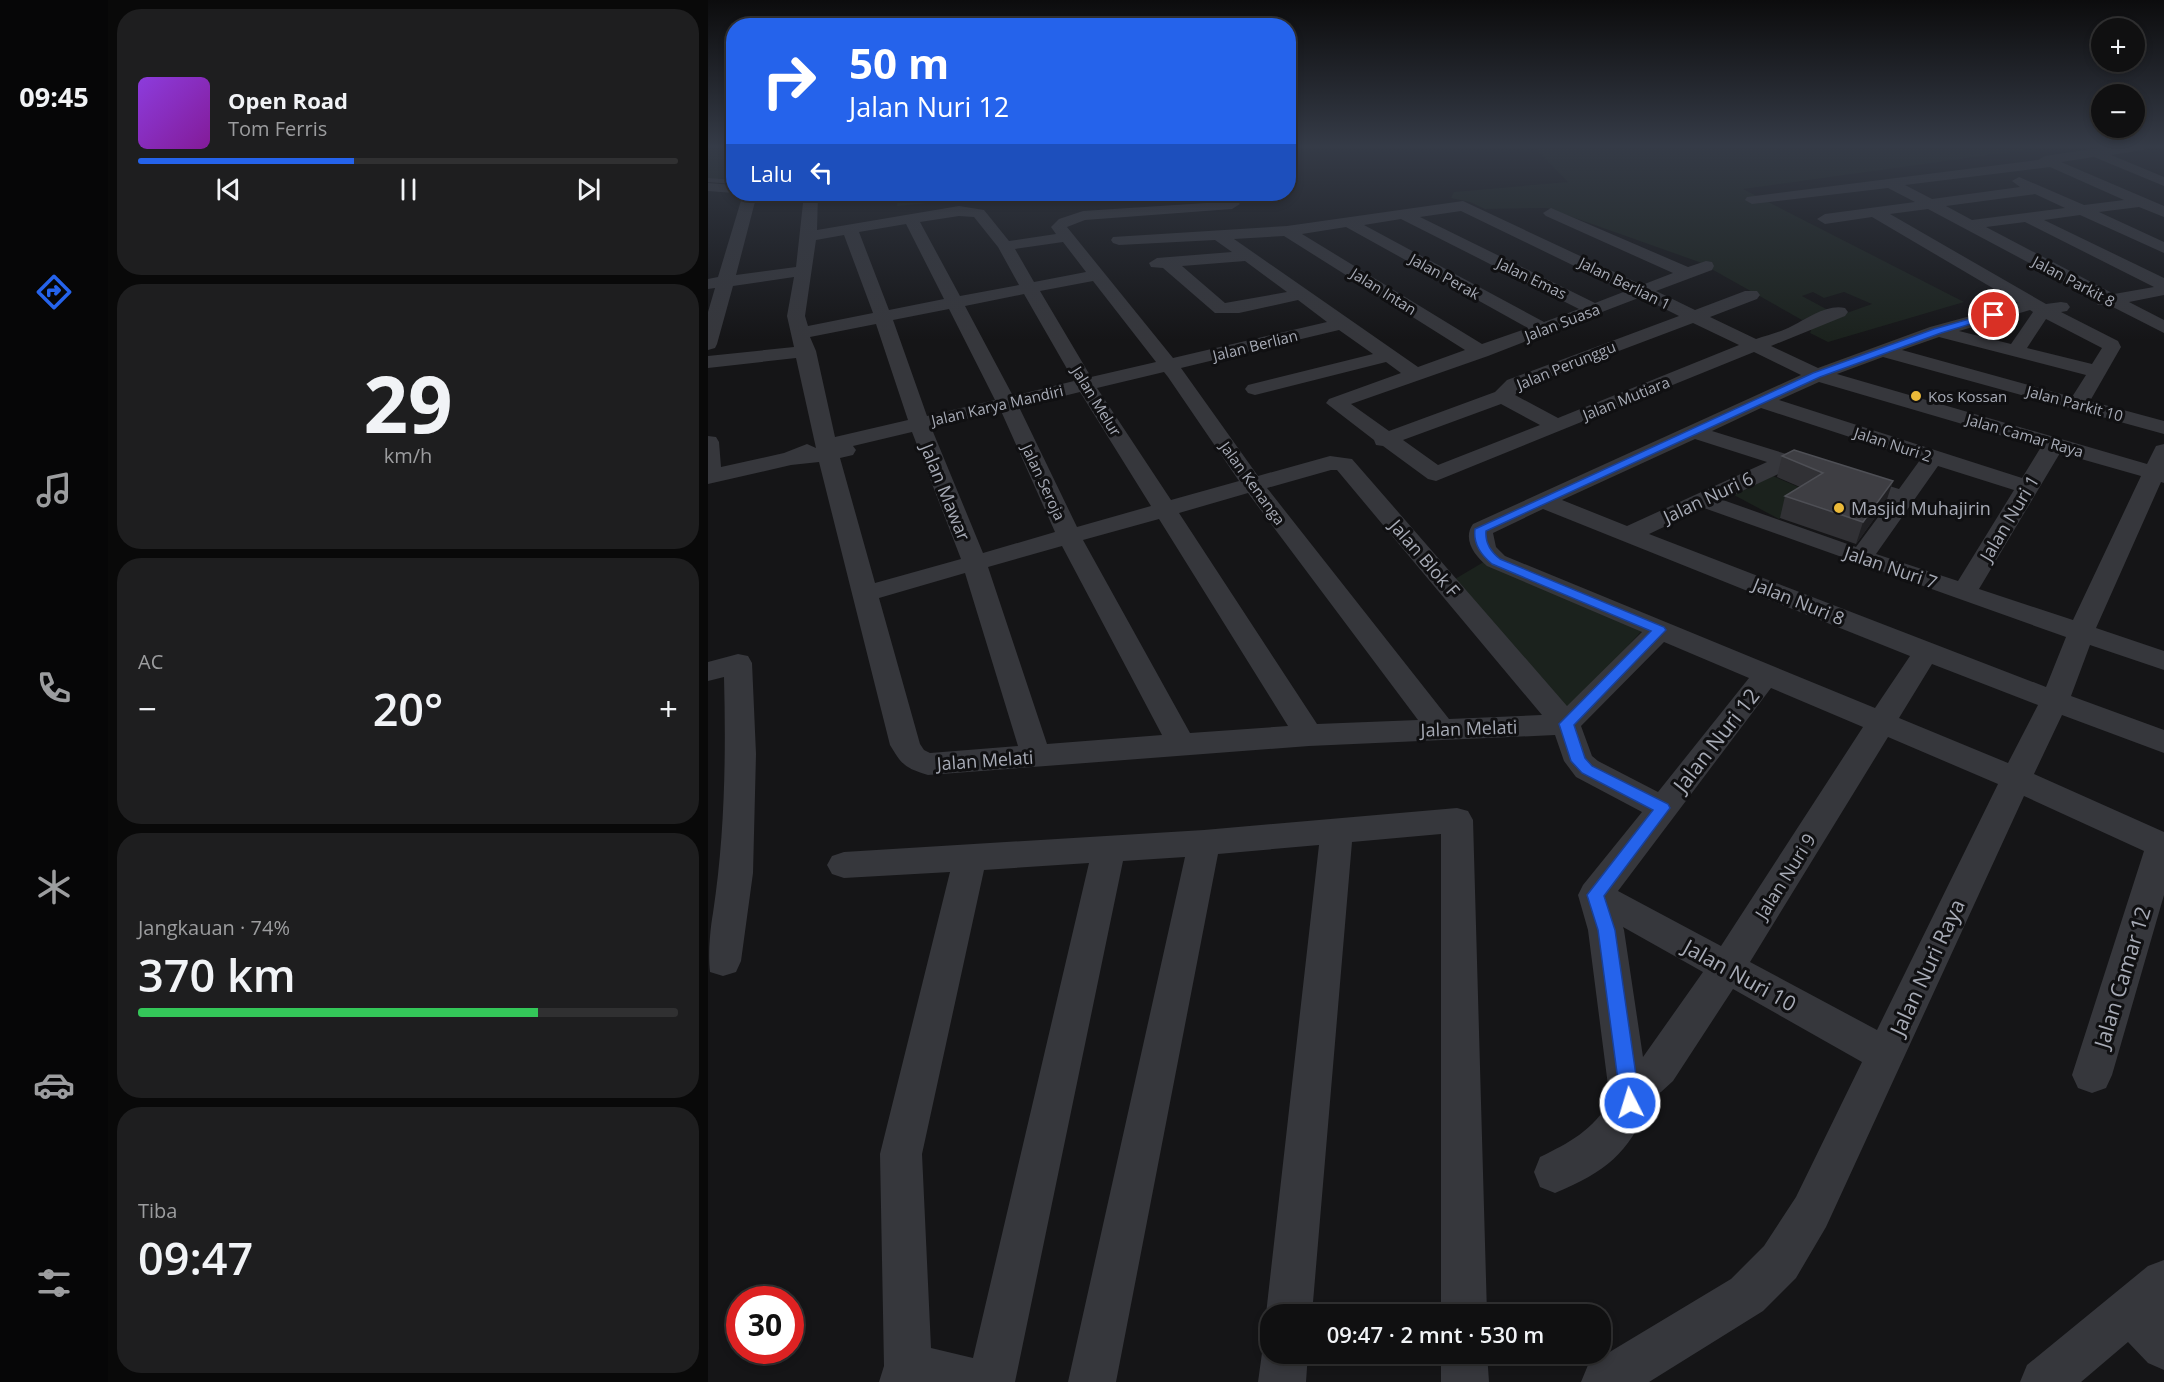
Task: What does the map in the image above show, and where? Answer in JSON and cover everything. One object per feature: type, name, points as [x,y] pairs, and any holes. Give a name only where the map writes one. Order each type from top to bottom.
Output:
[{"type":"street","points":[[708,344],[716,283],[744,210]]},
{"type":"street","name":"Jalan Melati","points":[[810,210],[809,236],[796,316],[804,342],[827,449],[867,593],[905,745],[913,758],[928,764],[1310,735],[1566,724]]},
{"type":"street","points":[[1067,237],[1059,227],[1081,210]]},
{"type":"street","points":[[1113,210],[1144,211]]},
{"type":"street","name":"Jalan Berlian 1","points":[[1119,240],[1287,231],[1437,210]]},
{"type":"street","name":"Jalan Berlian 1","points":[[1470,210],[1817,375]]},
{"type":"street","points":[[1825,219],[1886,210]]},
{"type":"street","name":"Jalan Parkit 8","points":[[1944,210],[2109,300],[2164,327]]},
{"type":"street","points":[[1970,225],[2072,210]]},
{"type":"street","points":[[2085,210],[2164,248]]},
{"type":"street","name":"Jalan Melur","points":[[809,236],[911,219],[972,211],[979,213],[1005,246],[1088,389],[1310,735]]},
{"type":"street","points":[[1875,212],[2037,307],[2112,346],[2079,404]]},
{"type":"street","points":[[1551,213],[1688,273]]},
{"type":"street","name":"Jalan Emas","points":[[1404,215],[1595,310]]},
{"type":"street","points":[[2027,217],[2164,285]]},
{"type":"street","name":"Jalan Seroja","points":[[911,219],[1008,407],[1069,536],[1181,744]]},
{"type":"street","name":"Jalan Perak","points":[[1348,222],[1543,329]]},
{"type":"street","name":"Jalan Mawar","points":[[850,230],[922,428],[975,564],[1036,757]]},
{"type":"street","name":"Jalan Intan","points":[[1287,231],[1481,352]]},
{"type":"street","points":[[1219,236],[1416,374]]},
{"type":"street","points":[[1005,246],[1067,237]]},
{"type":"street","name":"Jalan Kenanga","points":[[1067,237],[1172,370],[1253,485],[1441,729]]},
{"type":"street","points":[[1149,264],[1250,256]]},
{"type":"street","points":[[1168,263],[1221,309],[1239,308],[1300,294]]},
{"type":"street","name":"Jalan Suasa","points":[[1336,403],[1595,310],[1706,266]]},
{"type":"street","points":[[716,283],[804,271]]},
{"type":"street","points":[[708,362],[804,342],[883,317],[1095,275]]},
{"type":"street","points":[[2163,845],[2016,779],[1496,561],[1487,555],[1480,537],[1481,529],[1817,375],[1937,331],[2037,307],[2082,304],[2164,290]]},
{"type":"street","name":"Jalan Perunggu","points":[[1384,440],[1502,396],[1514,384],[1751,295]]},
{"type":"street","points":[[2016,351],[2037,307]]},
{"type":"street","name":"Jalan Mutiara","points":[[1384,440],[1436,474],[1753,346],[1792,333],[1812,321],[1839,312]]},
{"type":"street","name":"Jalan Berlian","points":[[710,477],[1172,370],[1342,324]]},
{"type":"street","points":[[1937,331],[2098,372]]},
{"type":"street","name":"Jalan Parkit 10","points":[[1882,351],[2164,428]]},
{"type":"street","points":[[1256,389],[1388,356]]},
{"type":"street","name":"Jalan Camar Raya","points":[[1817,375],[2054,444],[2161,466]]},
{"type":"street","points":[[1300,378],[1384,440]]},
{"type":"street","points":[[1502,396],[1557,426]]},
{"type":"street","name":"Jalan Nuri 2","points":[[1760,401],[2027,487]]},
{"type":"street","points":[[1694,432],[1902,497]]},
{"type":"street","points":[[708,442],[710,477]]},
{"type":"street","name":"Jalan Nuri 1","points":[[1964,592],[2054,444]]},
{"type":"street","points":[[1861,557],[1933,457]]},
{"type":"street","name":"Jalan Nuri 6","points":[[1629,534],[1788,461]]},
{"type":"street","name":"Jalan Blok F","points":[[1253,485],[1330,463],[1344,464],[1566,724]]},
{"type":"street","name":"Jalan Nuri Raya","points":[[1605,1382],[1747,1295],[1780,1262],[1811,1212],[2055,700],[2081,632],[2161,466]]},
{"type":"street","points":[[867,593],[975,564],[1165,507],[1253,485]]},
{"type":"street","name":"Jalan Nuri 7","points":[[1702,500],[2164,661]]},
{"type":"street","name":"Jalan Nuri 8","points":[[1543,501],[1926,652],[2164,742]]},
{"type":"street","points":[[1660,630],[1566,724],[1579,761],[1587,770],[1662,808]]},
{"type":"street","name":"Jalan Nuri 9","points":[[1629,1084],[1647,1079],[1659,1068],[1727,968],[1926,652]]},
{"type":"street","points":[[708,672],[738,663],[741,754],[736,873],[723,960]]},
{"type":"street","name":"Jalan Nuri 12","points":[[1595,895],[1766,675]]},
{"type":"street","points":[[844,865],[1204,843],[1457,820],[1464,1304]]},
{"type":"street","points":[[1290,1304],[1337,832]]},
{"type":"street","points":[[1092,1382],[1204,843]]},
{"type":"street","name":"Jalan Camar 12","points":[[2092,1075],[2163,845]]},
{"type":"street","points":[[991,1382],[1109,849]]},
{"type":"street","points":[[970,857],[900,1154],[905,1374],[972,1382]]},
{"type":"street","points":[[1555,1172],[1592,1153],[1616,1129],[1630,1103],[1606,930],[1595,895]]},
{"type":"street","name":"Jalan Nuri 10","points":[[1595,895],[1886,1055]]},
{"type":"street","points":[[2044,1382],[2148,1296],[2164,1347]]},
{"type":"street","points":[[1281,1382],[1283,1364]]},
{"type":"street","points":[[1464,1364],[1465,1382]]},
{"type":"shaded area","points":[[1554,210],[1785,210],[1964,302],[1828,342],[1810,333],[1813,325],[1872,304],[1844,292],[1824,298],[1813,292],[1802,296],[1828,310],[1802,320],[1699,262]]},
{"type":"shaded area","points":[[1773,476],[1817,495],[1779,519],[1734,495]]},
{"type":"shaded area","points":[[1487,560],[1646,626],[1570,711],[1455,579]]},
{"type":"building","points":[[1794,450],[1893,481],[1863,522],[1785,496],[1823,473],[1782,456]]},
{"type":"place","name":"Kos Kossan","points":[[1916,396]]},
{"type":"place","name":"Masjid Muhajirin","points":[[1839,508]]},
{"type":"route","points":[[1630,1103],[1606,930],[1595,895],[1662,808],[1587,770],[1579,761],[1566,724],[1660,630],[1496,561],[1487,555],[1480,537],[1481,529],[1817,375],[1937,331],[1994,315]]}]
